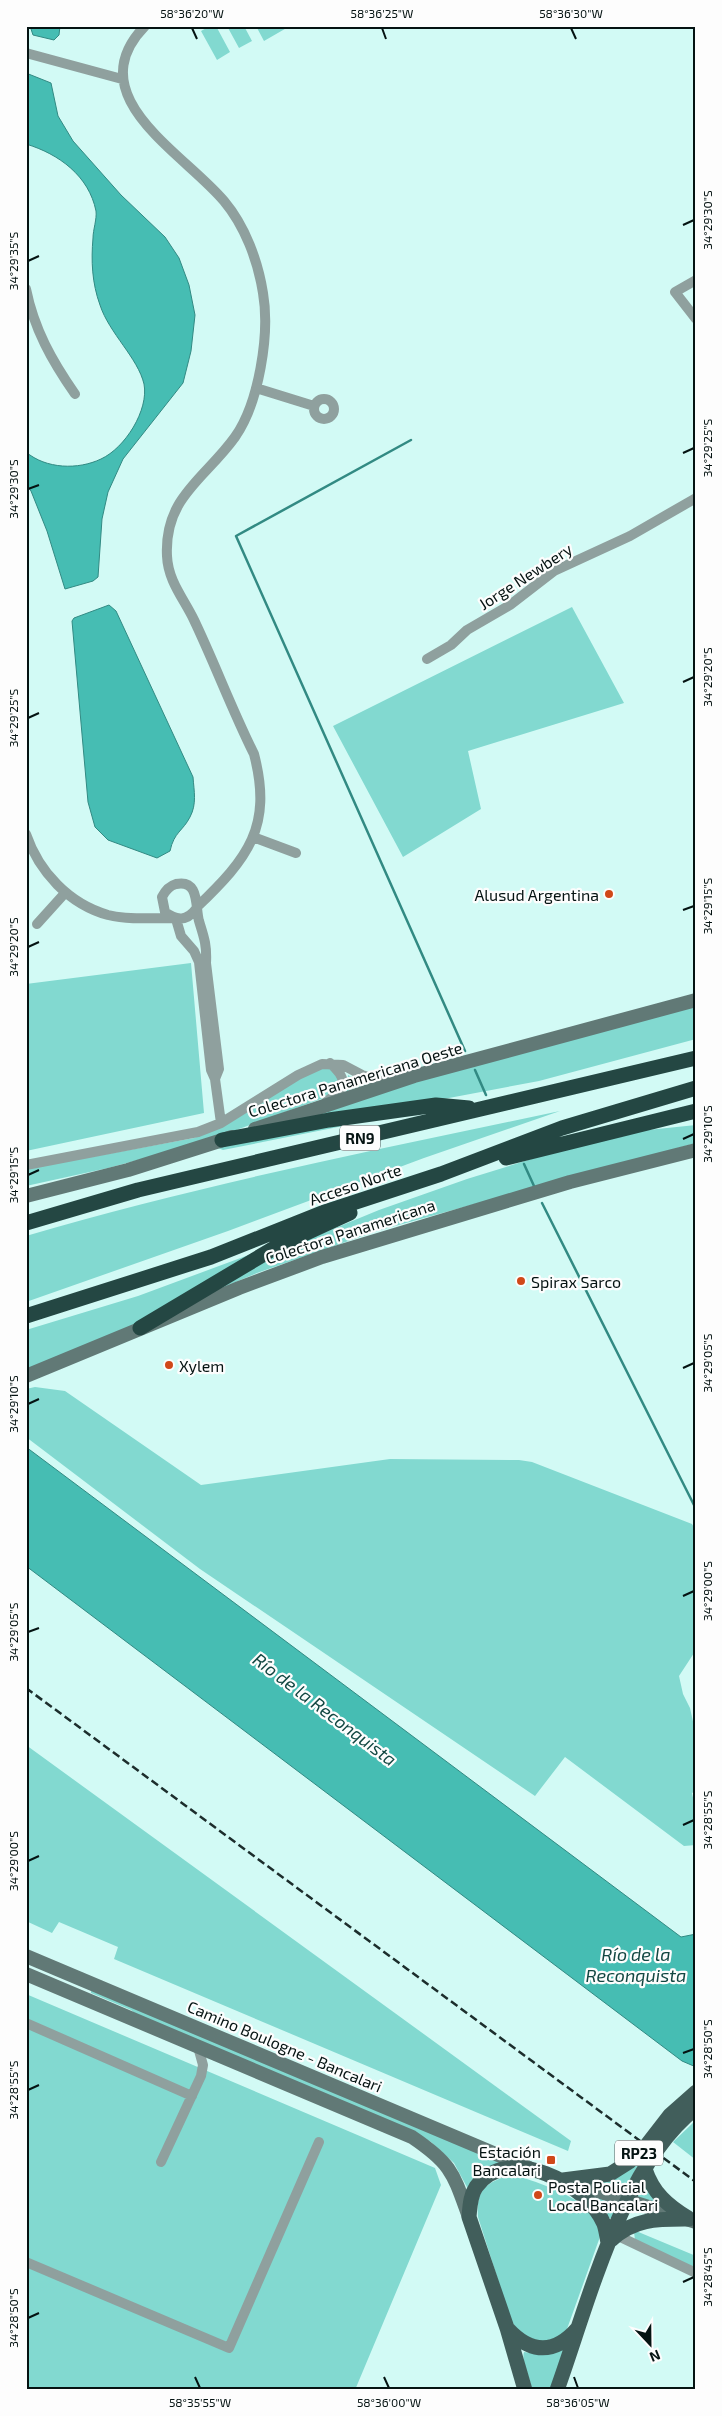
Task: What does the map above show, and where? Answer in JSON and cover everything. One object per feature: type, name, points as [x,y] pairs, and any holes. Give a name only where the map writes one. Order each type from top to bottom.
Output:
[{"type":"highway","name":"RN9","points":[[26,1223],[138,1190],[696,1058]]},
{"type":"highway","name":"Acceso Norte","points":[[26,1316],[211,1257],[322,1213],[441,1174],[562,1128],[696,1088]]},
{"type":"highway","points":[[222,1140],[329,1120],[436,1105],[478,1110]]},
{"type":"highway","points":[[140,1328],[276,1247],[441,1174],[696,1111]]},
{"type":"main road","name":"Colectora Panamericana Oeste","points":[[26,1196],[98,1178],[222,1140],[391,1084],[548,1039],[696,1000]]},
{"type":"main road","name":"Colectora Panamericana","points":[[26,1376],[140,1328],[322,1257],[570,1182],[696,1150]]},
{"type":"main road","name":"Camino Boulogne - Bancalari","points":[[26,1956],[529,2168]]},
{"type":"main road","points":[[26,1974],[412,2137],[445,2162],[452,2173],[469,2217]]},
{"type":"main road","name":"RP23","points":[[525,2390],[507,2328],[469,2217],[471,2198],[476,2188],[490,2175],[509,2168],[529,2168],[563,2180],[610,2174],[629,2162],[646,2146],[670,2115],[696,2092]]},
{"type":"main road","name":"RP23","points":[[557,2390],[627,2201],[644,2169],[666,2137],[696,2108]]},
{"type":"main road","points":[[644,2169],[649,2182],[659,2197],[692,2221]]},
{"type":"main road","points":[[563,2180],[692,2221]]},
{"type":"main road","points":[[563,2180],[598,2214],[612,2239],[628,2227],[648,2220],[692,2221]]},
{"type":"main road","points":[[507,2328],[523,2343],[534,2347],[546,2348],[563,2343],[580,2326]]},
{"type":"street","points":[[26,834],[43,869],[65,893],[90,908],[108,915],[184,919],[191,915],[230,876],[253,837],[258,818],[260,777],[254,754],[193,619],[176,590],[168,566],[166,545],[173,514],[180,500],[236,436],[245,419],[256,388],[264,350],[266,326],[263,293],[247,240],[224,202],[134,111],[126,95],[122,79],[128,48],[144,26]]},
{"type":"street","points":[[26,53],[122,79]]},
{"type":"street","points":[[696,280],[675,292],[696,319]]},
{"type":"street","points":[[26,289],[30,321],[51,358],[75,394]]},
{"type":"street","points":[[256,388],[314,406]]},
{"type":"street","name":"Jorge Newbery","points":[[428,659],[451,645],[467,630],[510,605],[554,571],[630,536],[696,498]]},
{"type":"street","points":[[253,837],[296,852]]},
{"type":"street","points":[[214,890],[204,893],[181,884],[169,887],[162,897],[162,903],[165,912],[175,919],[182,936],[194,951],[199,962],[211,1070],[215,1079],[221,1123]]},
{"type":"street","points":[[192,889],[197,897],[197,908],[207,948],[206,962],[219,1070],[215,1079]]},
{"type":"street","points":[[37,924],[65,893]]},
{"type":"street","points":[[145,918],[158,910],[162,903]]},
{"type":"street","points":[[194,951],[207,948]]},
{"type":"street","points":[[26,1165],[186,1136],[221,1123],[306,1070],[330,1063],[343,1064],[362,1075],[391,1084]]},
{"type":"street","points":[[320,1106],[339,1092],[343,1084],[341,1074],[330,1063]]},
{"type":"street","points":[[26,2023],[192,2096]]},
{"type":"street","points":[[161,2162],[192,2096],[203,2065],[198,2047]]},
{"type":"street","points":[[26,2262],[229,2348],[319,2142]]},
{"type":"street","points":[[612,2239],[696,2273]]},
{"type":"shaded area","points":[[210,26],[216,26],[230,52],[217,60],[201,31]]},
{"type":"shaded area","points":[[227,26],[244,26],[252,41],[239,48]]},
{"type":"shaded area","points":[[256,26],[290,26],[264,41]]},
{"type":"shaded area","points":[[572,607],[624,703],[468,751],[481,809],[403,857],[333,726]]},
{"type":"shaded area","points":[[191,963],[204,1113],[26,1151],[26,984]]},
{"type":"shaded area","points":[[696,1005],[696,1039],[539,1081],[433,1101],[317,1117],[324,1110],[451,1071]]},
{"type":"shaded area","points":[[326,1066],[336,1072],[339,1081],[335,1090],[321,1099],[201,1143],[108,1168],[26,1186],[26,1169],[194,1138],[221,1126],[299,1078]]},
{"type":"shaded area","points":[[348,1075],[364,1085],[347,1091]]},
{"type":"shaded area","points":[[560,1111],[424,1158],[228,1231],[26,1302],[26,1236],[92,1217],[225,1184]]},
{"type":"shaded area","points":[[337,1123],[343,1126],[223,1150],[218,1148]]},
{"type":"shaded area","points":[[696,1125],[696,1143],[377,1231],[257,1273],[188,1302],[270,1255],[379,1210],[467,1179],[583,1143],[638,1131]]},
{"type":"shaded area","points":[[273,1246],[131,1327],[26,1370],[26,1330],[138,1296]]},
{"type":"shaded area","points":[[35,1387],[65,1391],[201,1485],[390,1459],[519,1460],[532,1462],[692,1524],[696,1531],[696,1650],[679,1676],[683,1694],[690,1708],[696,1735],[696,1791],[692,1793],[696,1811],[696,1845],[684,1846],[565,1757],[535,1796],[200,1569],[26,1437],[26,1389]]},
{"type":"shaded area","points":[[26,1745],[571,2141],[568,2151],[114,1959],[118,1947],[59,1922],[52,1933],[26,1921]]},
{"type":"shaded area","points":[[91,1989],[503,2161],[468,2189],[454,2163],[431,2142],[390,2121],[138,2016],[131,2010],[91,1993]]},
{"type":"shaded area","points":[[26,1994],[435,2168],[441,2185],[355,2390],[26,2390]]},
{"type":"shaded area","points":[[696,2120],[696,2160],[673,2142]]},
{"type":"shaded area","points":[[644,2153],[624,2193],[592,2183]]},
{"type":"shaded area","points":[[509,2175],[539,2183],[577,2201],[592,2212],[601,2234],[567,2329],[561,2337],[540,2342],[523,2336],[511,2321],[478,2217],[479,2200],[484,2189],[494,2181]]},
{"type":"shaded area","points":[[643,2184],[667,2207],[636,2199]]},
{"type":"shaded area","points":[[586,2193],[618,2204],[612,2218],[608,2218]]},
{"type":"shaded area","points":[[636,2231],[696,2256],[696,2270],[635,2240],[634,2232]]},
{"type":"shaded area","points":[[565,2348],[552,2390],[532,2390],[524,2361],[524,2352],[539,2354]]},
{"type":"water","points":[[30,26],[60,26],[59,35],[54,40],[33,35]]},
{"type":"water","points":[[26,73],[51,83],[58,116],[73,141],[121,195],[165,237],[179,258],[189,285],[195,315],[191,351],[183,383],[123,459],[108,492],[102,519],[98,577],[93,581],[65,589],[47,531],[31,491],[26,484],[26,452],[43,462],[62,466],[82,465],[101,459],[119,446],[133,427],[143,405],[145,394],[141,374],[110,326],[97,297],[92,264],[96,211],[87,187],[71,168],[61,160],[26,144]]},
{"type":"water","points":[[109,605],[116,611],[193,777],[194,807],[192,812],[176,836],[170,851],[157,858],[108,840],[95,827],[88,802],[72,621],[74,618]]},
{"type":"water","name":"Río de la Reconquista","points":[[26,1447],[681,1937],[696,1934],[696,2067],[682,2061],[26,1566]]},
{"type":"waterway","points":[[411,440],[236,536],[465,1051]]},
{"type":"waterway","points":[[475,1070],[486,1095]]},
{"type":"waterway","points":[[524,1164],[534,1186]]},
{"type":"waterway","points":[[542,1203],[696,1509]]},
{"type":"railway","points":[[26,1688],[696,2182]]},
{"type":"place","name":"Alusud Argentina","points":[[609,894]]},
{"type":"place","name":"Spirax Sarco","points":[[521,1281]]},
{"type":"place","name":"Xylem","points":[[169,1365]]},
{"type":"place","name":"Estación Bancalari","points":[[551,2160]]},
{"type":"place","name":"Posta Policial Local Bancalari","points":[[538,2195]]}]
